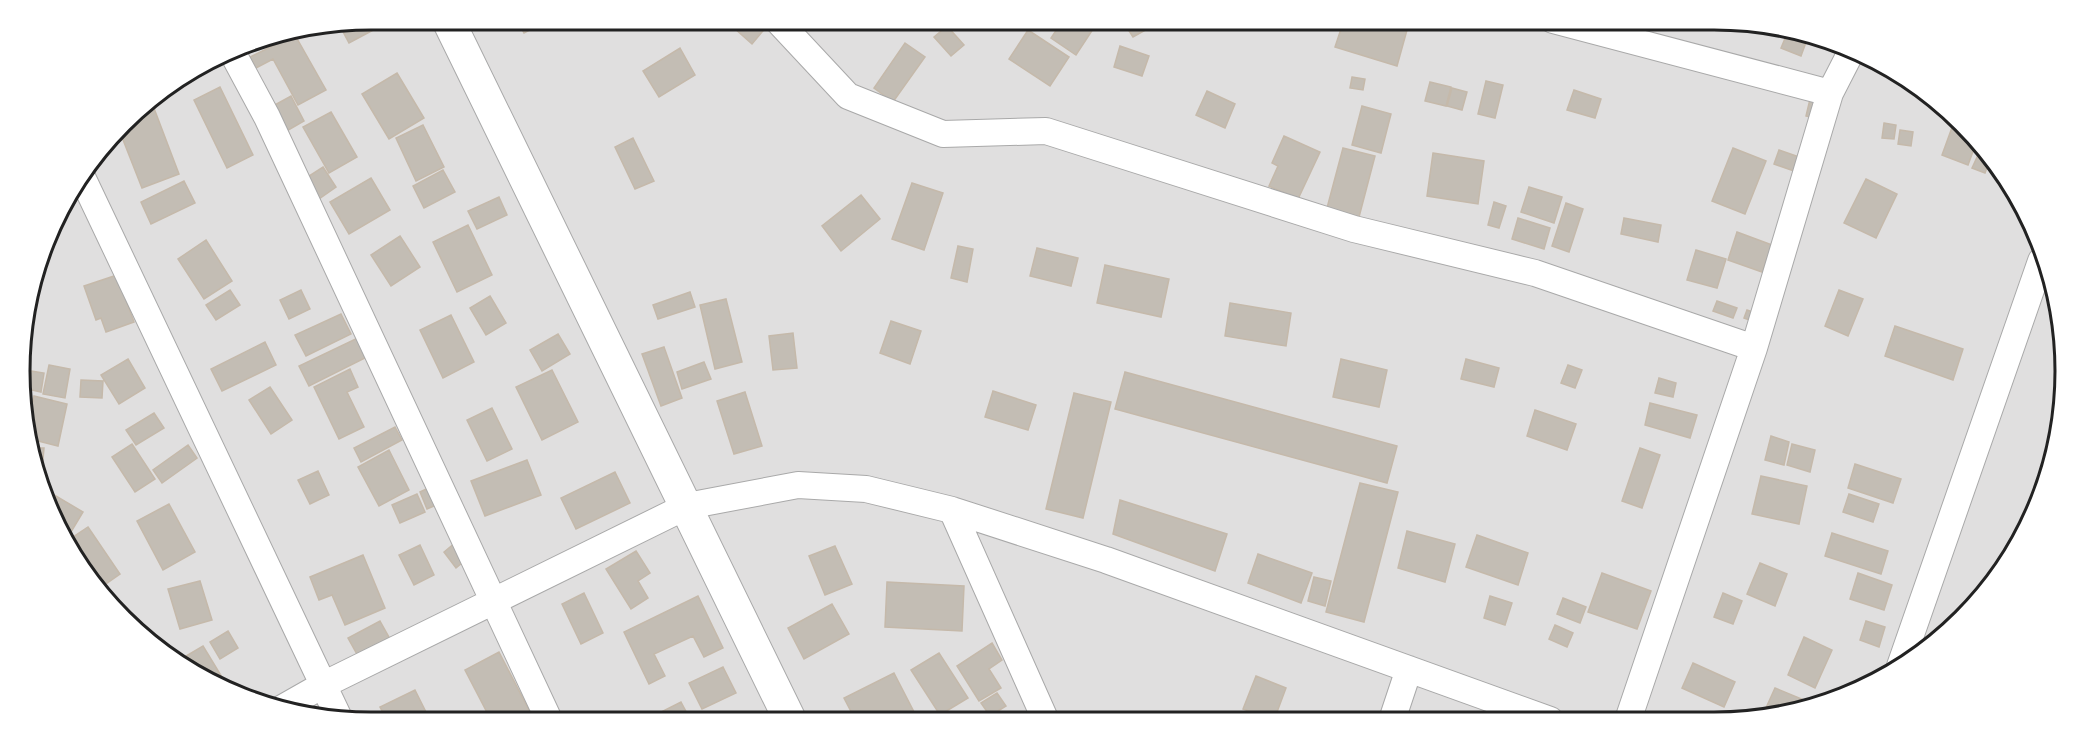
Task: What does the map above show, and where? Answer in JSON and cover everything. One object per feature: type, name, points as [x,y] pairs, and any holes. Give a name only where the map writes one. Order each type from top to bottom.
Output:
[{"type":"street","points":[[453,30],[786,712]]},
{"type":"street","points":[[786,30],[848,96],[942,134],[1046,131],[1354,229],[1535,273],[1754,348]]},
{"type":"street","points":[[1591,30],[1830,93]]},
{"type":"street","points":[[235,58],[267,117],[545,712]]},
{"type":"street","points":[[1631,712],[1754,348],[1830,93],[1848,58]]},
{"type":"street","points":[[86,184],[335,710]]},
{"type":"street","points":[[1904,654],[2039,267]]},
{"type":"street","points":[[293,702],[323,685],[687,506],[798,485],[866,489],[952,510],[1106,560],[1528,712]]},
{"type":"street","points":[[952,510],[1042,712]]},
{"type":"street","points":[[1395,712],[1409,669]]},
{"type":"shaded area","points":[[1714,30],[1759,33],[1802,42],[1824,48],[1865,65],[1922,100],[1955,130],[1985,163],[2020,220],[2037,261],[2052,326],[2054,393],[2052,416],[2043,459],[2037,481],[2020,522],[1998,560],[1970,596],[1922,642],[1885,666],[1844,686],[1802,700],[1759,709],[1714,712],[371,712],[326,709],[283,700],[261,694],[220,677],[163,642],[115,596],[87,560],[65,522],[56,501],[48,481],[37,438],[30,371],[33,326],[48,261],[65,220],[100,163],[146,115],[182,87],[220,65],[241,56],[261,48],[304,37],[349,31]]},
{"type":"building","points":[[373,30],[349,43],[343,32]]},
{"type":"building","points":[[736,30],[764,30],[752,44]]},
{"type":"building","points":[[942,30],[951,30],[964,45],[951,56],[934,37]]},
{"type":"building","points":[[1028,30],[1069,57],[1050,86],[1009,59]]},
{"type":"building","points":[[1056,30],[1092,30],[1076,55],[1051,38]]},
{"type":"building","points":[[1128,30],[1146,30],[1133,37]]},
{"type":"building","points":[[1341,30],[1407,30],[1397,66],[1335,47]]},
{"type":"building","points":[[1785,38],[1806,43],[1801,56],[1781,48]]},
{"type":"building","points":[[297,39],[326,90],[298,105],[273,59],[256,68],[250,57],[278,43]]},
{"type":"building","points":[[905,43],[925,57],[893,102],[874,88]]},
{"type":"building","points":[[1120,46],[1149,56],[1142,76],[1114,67]]},
{"type":"building","points":[[680,48],[695,75],[659,97],[643,71]]},
{"type":"building","points":[[397,73],[424,118],[389,139],[362,94]]},
{"type":"building","points":[[1352,77],[1365,79],[1363,90],[1350,88]]},
{"type":"building","points":[[1486,81],[1503,85],[1495,118],[1478,114]]},
{"type":"building","points":[[1430,82],[1451,87],[1446,106],[1425,101]]},
{"type":"building","points":[[220,87],[253,155],[227,168],[194,100]]},
{"type":"building","points":[[1452,88],[1467,92],[1462,110],[1447,106]]},
{"type":"building","points":[[1574,90],[1601,99],[1595,118],[1567,110]]},
{"type":"building","points":[[1207,91],[1235,104],[1225,128],[1196,115]]},
{"type":"building","points":[[1811,95],[1821,120],[1806,116]]},
{"type":"building","points":[[291,96],[304,121],[285,132],[271,107]]},
{"type":"building","points":[[1362,106],[1391,114],[1381,153],[1352,145]]},
{"type":"building","points":[[154,108],[179,174],[142,188],[122,138]]},
{"type":"building","points":[[331,112],[357,157],[329,173],[303,127]]},
{"type":"building","points":[[1884,123],[1896,125],[1894,139],[1882,138]]},
{"type":"building","points":[[423,125],[444,167],[416,181],[396,138]]},
{"type":"building","points":[[1952,127],[1974,150],[1968,165],[1942,155]]},
{"type":"building","points":[[1900,130],[1913,132],[1911,146],[1898,144]]},
{"type":"building","points":[[1284,136],[1320,152],[1298,199],[1269,186],[1278,166],[1272,163]]},
{"type":"building","points":[[633,138],[654,181],[635,189],[615,147]]},
{"type":"building","points":[[1343,148],[1375,156],[1359,217],[1327,208]]},
{"type":"building","points":[[1733,148],[1766,161],[1745,214],[1712,201]]},
{"type":"building","points":[[1779,150],[1802,158],[1797,172],[1774,164]]},
{"type":"building","points":[[1433,153],[1484,161],[1478,204],[1427,196]]},
{"type":"building","points":[[1978,155],[1987,166],[1985,173],[1972,168]]},
{"type":"building","points":[[323,167],[336,187],[319,199],[306,178]]},
{"type":"building","points":[[443,170],[455,192],[424,208],[413,186]]},
{"type":"building","points":[[371,178],[390,210],[349,234],[330,202]]},
{"type":"building","points":[[1866,179],[1897,194],[1876,238],[1844,223]]},
{"type":"building","points":[[184,181],[195,203],[151,224],[141,202]]},
{"type":"building","points":[[912,183],[943,193],[924,250],[892,239]]},
{"type":"building","points":[[1529,187],[1562,197],[1554,223],[1521,212]]},
{"type":"building","points":[[861,195],[880,219],[841,251],[822,226]]},
{"type":"building","points":[[499,197],[507,215],[477,229],[468,211]]},
{"type":"building","points":[[1494,202],[1506,206],[1499,228],[1488,225]]},
{"type":"building","points":[[1566,203],[1583,209],[1569,252],[1552,246]]},
{"type":"building","points":[[1518,218],[1550,228],[1544,249],[1512,239]]},
{"type":"building","points":[[1624,218],[1661,225],[1658,242],[1621,234]]},
{"type":"building","points":[[468,225],[492,275],[457,292],[433,242]]},
{"type":"building","points":[[1737,232],[1772,245],[1762,272],[1728,260]]},
{"type":"building","points":[[400,236],[420,267],[391,286],[371,255]]},
{"type":"building","points":[[206,240],[232,281],[204,299],[178,259]]},
{"type":"building","points":[[958,246],[973,249],[967,282],[951,278]]},
{"type":"building","points":[[1037,248],[1078,258],[1071,286],[1030,276]]},
{"type":"building","points":[[1696,250],[1726,259],[1717,288],[1687,280]]},
{"type":"building","points":[[1105,265],[1169,279],[1161,317],[1097,303]]},
{"type":"building","points":[[117,275],[134,322],[106,332],[101,318],[96,320],[84,286]]},
{"type":"building","points":[[230,290],[240,305],[216,320],[206,305]]},
{"type":"building","points":[[301,290],[310,309],[289,319],[280,300]]},
{"type":"building","points":[[1839,290],[1863,299],[1848,336],[1825,326]]},
{"type":"building","points":[[690,292],[695,307],[658,319],[653,305]]},
{"type":"building","points":[[490,296],[506,323],[486,335],[470,308]]},
{"type":"building","points":[[726,299],[742,362],[715,369],[700,305]]},
{"type":"building","points":[[1717,301],[1737,308],[1733,318],[1713,311]]},
{"type":"building","points":[[1230,303],[1291,313],[1286,346],[1225,336]]},
{"type":"building","points":[[1747,310],[1758,314],[1755,322],[1744,318]]},
{"type":"building","points":[[341,314],[351,334],[306,356],[295,335]]},
{"type":"building","points":[[451,315],[474,362],[443,378],[420,330]]},
{"type":"building","points":[[891,321],[921,331],[910,364],[880,353]]},
{"type":"building","points":[[1895,326],[1963,349],[1953,380],[1885,356]]},
{"type":"building","points":[[793,333],[797,368],[773,370],[769,336]]},
{"type":"building","points":[[558,334],[570,354],[542,371],[530,350]]},
{"type":"building","points":[[364,335],[373,354],[309,386],[299,366]]},
{"type":"building","points":[[265,342],[276,365],[222,391],[211,369]]},
{"type":"building","points":[[664,347],[682,398],[661,406],[642,354]]},
{"type":"building","points":[[128,359],[145,388],[119,404],[101,375]]},
{"type":"building","points":[[1341,359],[1387,370],[1379,407],[1333,397]]},
{"type":"building","points":[[1466,359],[1499,368],[1494,387],[1461,379]]},
{"type":"building","points":[[704,362],[711,379],[682,389],[677,372]]},
{"type":"building","points":[[49,365],[70,369],[65,398],[43,394]]},
{"type":"building","points":[[1568,365],[1582,370],[1575,388],[1561,383]]},
{"type":"building","points":[[350,369],[358,387],[347,392],[364,427],[339,439],[314,387]]},
{"type":"building","points":[[552,370],[578,422],[542,440],[516,387]]},
{"type":"building","points":[[30,371],[44,373],[41,392],[31,390]]},
{"type":"building","points":[[1125,372],[1397,446],[1387,483],[1115,409]]},
{"type":"building","points":[[1659,378],[1676,383],[1673,397],[1655,393]]},
{"type":"building","points":[[81,380],[103,381],[102,398],[80,397]]},
{"type":"building","points":[[270,387],[292,420],[271,434],[249,400]]},
{"type":"building","points":[[993,391],[1036,405],[1028,430],[985,417]]},
{"type":"building","points":[[745,392],[762,446],[734,454],[717,401]]},
{"type":"building","points":[[1074,393],[1111,402],[1083,518],[1046,509]]},
{"type":"building","points":[[34,396],[67,404],[58,446],[38,441],[32,405]]},
{"type":"building","points":[[1650,403],[1697,415],[1690,438],[1645,425]]},
{"type":"building","points":[[492,408],[512,449],[487,461],[467,420]]},
{"type":"building","points":[[1535,410],[1576,424],[1567,450],[1527,436]]},
{"type":"building","points":[[154,413],[164,428],[136,445],[126,430]]},
{"type":"building","points":[[395,427],[402,440],[361,462],[354,448]]},
{"type":"building","points":[[1771,436],[1789,442],[1784,465],[1765,460]]},
{"type":"building","points":[[132,444],[155,479],[135,492],[112,457]]},
{"type":"building","points":[[1792,444],[1815,450],[1810,472],[1787,465]]},
{"type":"building","points":[[188,445],[197,458],[162,483],[153,470]]},
{"type":"building","points":[[39,448],[44,448],[43,462]]},
{"type":"building","points":[[1640,448],[1660,455],[1642,508],[1622,501]]},
{"type":"building","points":[[389,450],[409,490],[379,506],[358,467]]},
{"type":"building","points":[[527,460],[541,495],[485,516],[471,481]]},
{"type":"building","points":[[1855,464],[1901,479],[1893,503],[1848,488]]},
{"type":"building","points":[[318,471],[329,495],[310,504],[298,480]]},
{"type":"building","points":[[615,472],[630,503],[576,529],[561,498]]},
{"type":"building","points":[[1761,476],[1807,486],[1799,524],[1752,514]]},
{"type":"building","points":[[1360,483],[1398,492],[1364,622],[1326,612]]},
{"type":"building","points":[[435,485],[443,502],[427,509],[420,492]]},
{"type":"building","points":[[417,494],[425,512],[400,523],[392,505]]},
{"type":"building","points":[[1849,494],[1879,504],[1873,522],[1843,512]]},
{"type":"building","points":[[53,495],[83,512],[71,532],[65,522]]},
{"type":"building","points":[[1120,500],[1227,534],[1215,571],[1113,534]]},
{"type":"building","points":[[169,504],[195,552],[163,570],[137,521]]},
{"type":"building","points":[[88,527],[120,574],[105,585],[73,537]]},
{"type":"building","points":[[1407,531],[1455,544],[1445,582],[1398,568]]},
{"type":"building","points":[[1832,533],[1888,551],[1881,574],[1825,556]]},
{"type":"building","points":[[1477,535],[1528,553],[1518,585],[1466,567]]},
{"type":"building","points":[[456,542],[468,558],[456,568],[444,552]]},
{"type":"building","points":[[420,545],[434,575],[414,585],[399,555]]},
{"type":"building","points":[[835,546],[852,584],[825,595],[809,556]]},
{"type":"building","points":[[636,551],[650,573],[638,581],[648,598],[631,609],[606,569]]},
{"type":"building","points":[[1258,554],[1312,573],[1301,603],[1248,583]]},
{"type":"building","points":[[363,555],[385,608],[345,625],[332,595],[319,600],[310,577]]},
{"type":"building","points":[[1760,563],[1787,574],[1775,606],[1747,594]]},
{"type":"building","points":[[1602,573],[1651,591],[1637,629],[1588,612]]},
{"type":"building","points":[[1858,573],[1892,585],[1884,610],[1850,599]]},
{"type":"building","points":[[1314,577],[1331,581],[1325,606],[1308,601]]},
{"type":"building","points":[[200,581],[212,620],[180,629],[168,589]]},
{"type":"building","points":[[887,582],[964,586],[962,631],[885,627]]},
{"type":"building","points":[[584,593],[603,633],[581,644],[562,604]]},
{"type":"building","points":[[1723,593],[1742,601],[1733,624],[1714,617]]},
{"type":"building","points":[[698,596],[723,648],[704,657],[693,636],[654,654],[665,676],[649,684],[624,632]]},
{"type":"building","points":[[1490,596],[1512,603],[1505,625],[1484,618]]},
{"type":"building","points":[[1563,598],[1586,607],[1580,623],[1557,614]]},
{"type":"building","points":[[832,604],[849,634],[804,659],[788,628]]},
{"type":"building","points":[[380,621],[390,639],[358,656],[348,638]]},
{"type":"building","points":[[1866,621],[1885,627],[1879,647],[1860,640]]},
{"type":"building","points":[[1555,625],[1573,633],[1567,647],[1549,639]]},
{"type":"building","points":[[228,631],[238,648],[220,659],[210,642]]},
{"type":"building","points":[[1804,637],[1832,650],[1815,688],[1788,675]]},
{"type":"building","points":[[992,643],[1002,660],[989,669],[1001,688],[979,701],[957,666]]},
{"type":"building","points":[[203,646],[223,678],[200,666],[185,657]]},
{"type":"building","points":[[499,652],[530,712],[487,712],[465,670]]},
{"type":"building","points":[[939,653],[968,698],[945,712],[938,712],[911,670]]},
{"type":"building","points":[[1693,663],[1735,682],[1724,707],[1682,688]]},
{"type":"building","points":[[723,667],[736,693],[702,709],[689,683]]},
{"type":"building","points":[[894,673],[914,712],[851,712],[844,698]]},
{"type":"building","points":[[1256,676],[1286,688],[1277,712],[1251,712],[1243,709]]},
{"type":"building","points":[[1775,688],[1803,700],[1781,705],[1766,708]]},
{"type":"building","points":[[415,690],[426,712],[383,712],[380,707]]},
{"type":"building","points":[[997,693],[1006,706],[996,712],[987,712],[981,703]]},
{"type":"building","points":[[681,702],[686,712],[661,712]]}]
